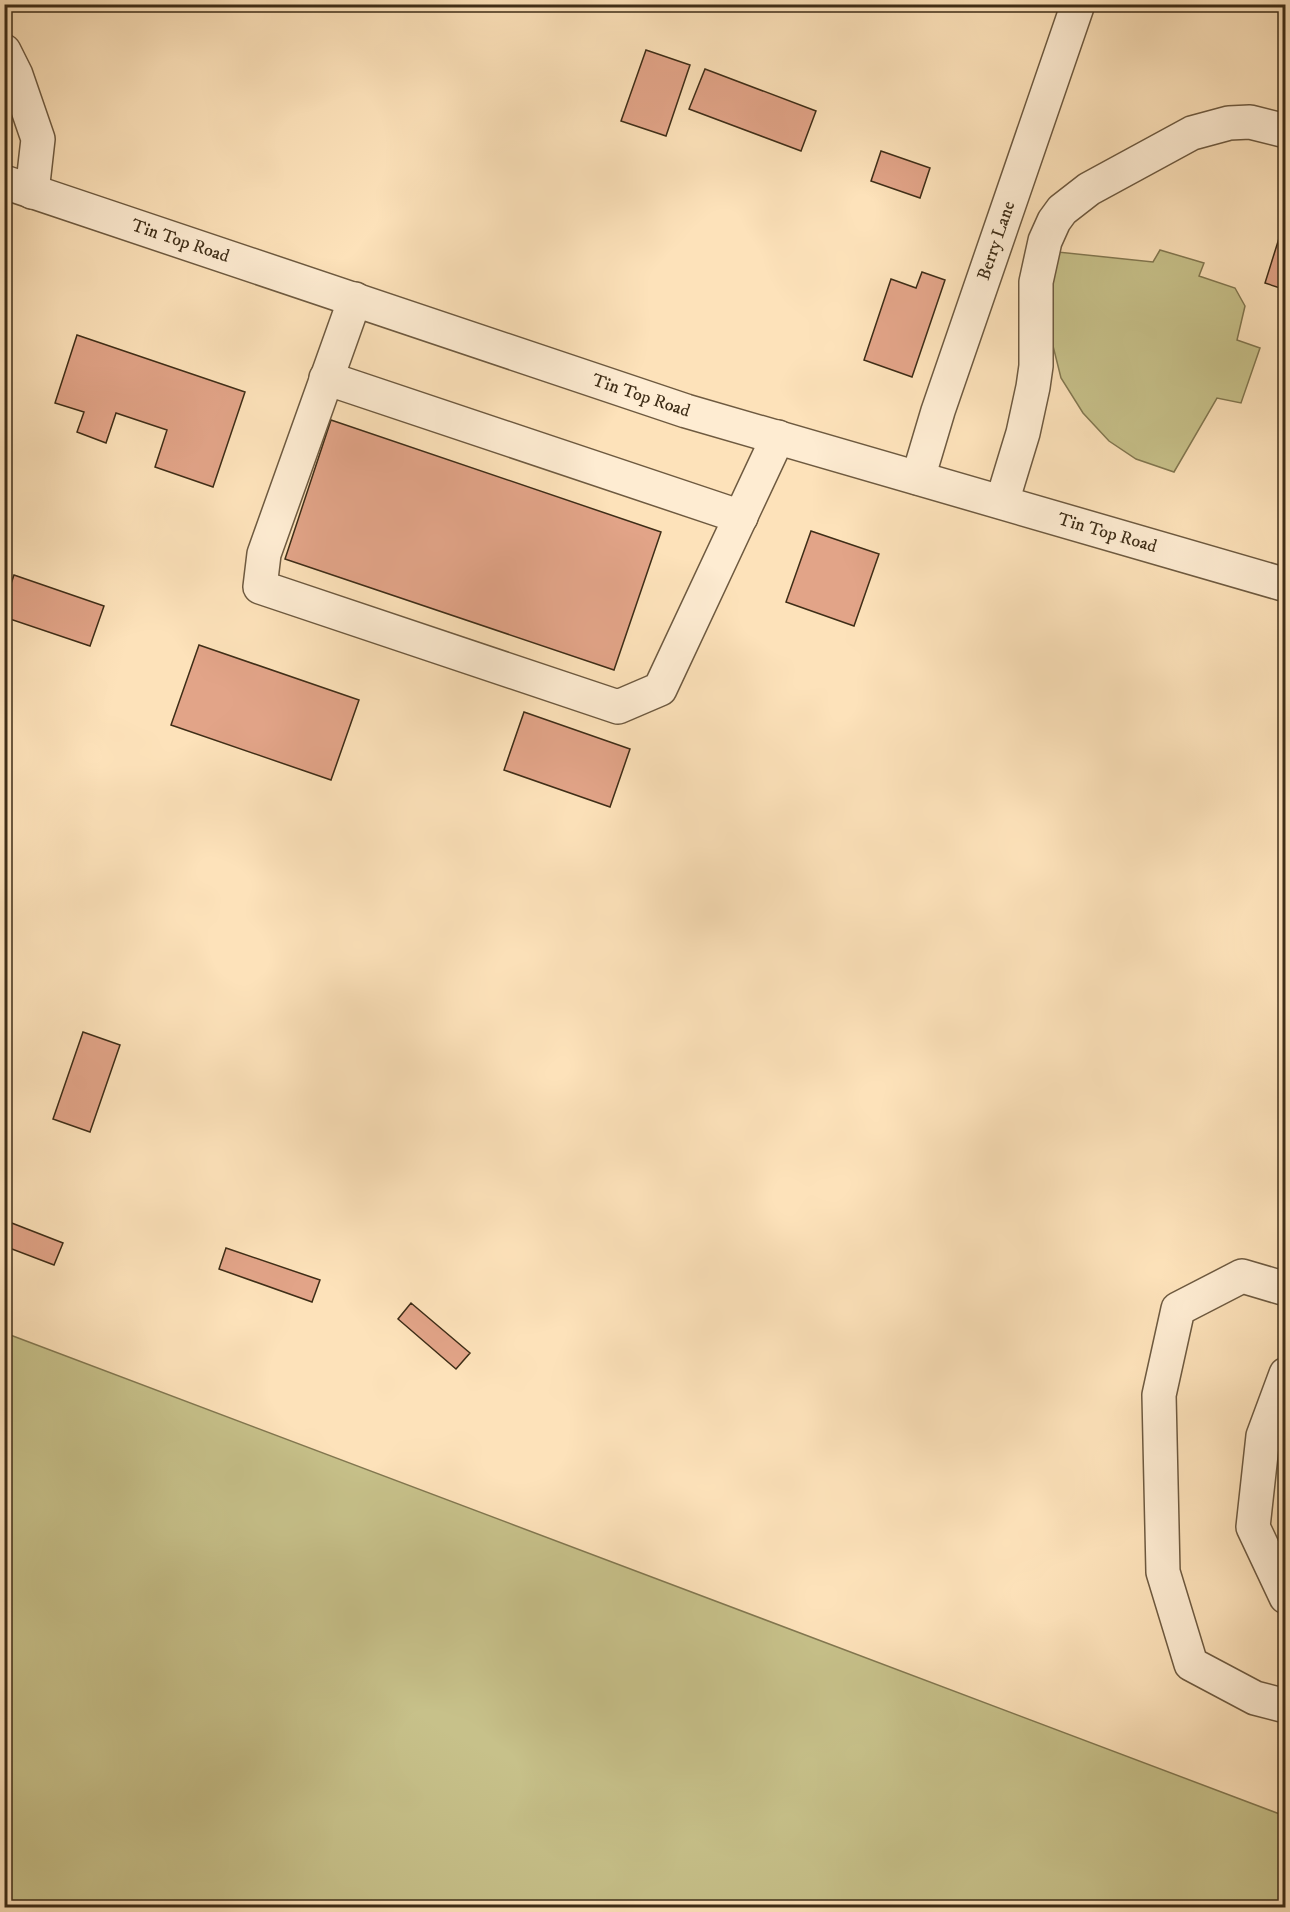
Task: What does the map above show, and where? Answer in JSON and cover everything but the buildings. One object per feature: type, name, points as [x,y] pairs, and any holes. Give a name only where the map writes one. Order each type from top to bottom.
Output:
[{"type":"street","name":"Berry Lane","points":[[918,478],[938,411],[1078,4]]},
{"type":"street","points":[[4,51],[16,75],[38,140],[18,187]]},
{"type":"street","points":[[1002,502],[1023,433],[1033,387],[1036,366],[1036,282],[1045,241],[1062,210],[1089,189],[1192,133],[1229,123],[1250,122],[1286,132]]},
{"type":"street","name":"Tin Top Road","points":[[18,187],[686,411],[1286,585]]},
{"type":"street","points":[[355,299],[264,554],[260,587],[607,704],[618,707],[660,689],[778,437]]},
{"type":"street","points":[[326,378],[741,517]]},
{"type":"street","points":[[1286,1289],[1242,1276],[1178,1309],[1159,1395],[1163,1572],[1191,1664],[1255,1698],[1286,1706]]},
{"type":"street","points":[[1286,1374],[1263,1436],[1253,1527],[1286,1597]]},
{"type":"shaded area","points":[[1160,250],[1204,263],[1199,276],[1235,288],[1245,306],[1237,340],[1260,348],[1241,403],[1217,398],[1174,472],[1136,459],[1109,441],[1083,413],[1061,378],[1050,334],[1052,289],[1058,252],[1153,262]]},
{"type":"shaded area","points":[[5,1333],[1285,1816],[1285,1907],[5,1907]]}]
